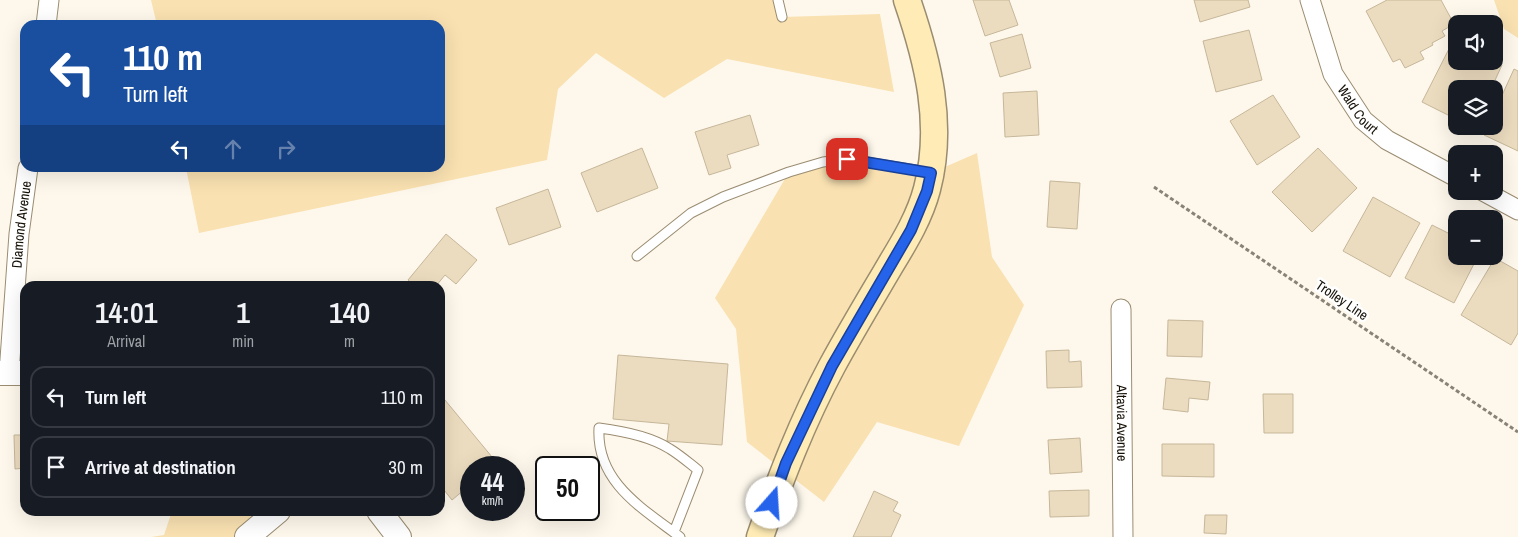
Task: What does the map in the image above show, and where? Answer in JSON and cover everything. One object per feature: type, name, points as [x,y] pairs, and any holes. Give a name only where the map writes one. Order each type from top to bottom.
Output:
[{"type":"main road","points":[[760,537],[786,463],[803,425],[832,366],[911,230],[927,191],[934,154],[935,120],[930,81],[920,35],[907,0]]},
{"type":"street","points":[[47,20],[49,0]]},
{"type":"street","name":"Wald Court","points":[[1310,0],[1333,74],[1363,120],[1387,140],[1448,173]]},
{"type":"street","name":"Diamond Avenue","points":[[11,373],[19,234],[27,172]]},
{"type":"street","points":[[1500,200],[1518,210]]},
{"type":"street","name":"Altavia Avenue","points":[[1121,309],[1123,537]]},
{"type":"street","points":[[247,537],[272,516]]},
{"type":"street","points":[[383,516],[398,537]]},
{"type":"lane","points":[[778,0],[782,16]]},
{"type":"lane","points":[[637,256],[691,213],[723,197],[789,172],[822,162],[847,159],[931,173]]},
{"type":"lane","points":[[599,428],[652,440],[670,448],[698,470],[677,535],[636,503],[609,474],[601,457],[599,428]]},
{"type":"path","name":"Trolley Line","points":[[1154,187],[1518,432]]},
{"type":"shaded area","points":[[151,0],[778,0],[782,17],[880,14],[894,92],[727,59],[664,98],[596,53],[558,89],[547,160],[199,233],[187,172],[445,172],[445,20],[156,20]]},
{"type":"shaded area","points":[[1494,0],[1518,0],[1518,38],[1504,29],[1503,15],[1499,15]]},
{"type":"shaded area","points":[[977,153],[992,257],[1024,305],[959,446],[877,422],[824,502],[747,442],[736,329],[715,298],[789,172],[847,159],[931,173]]},
{"type":"shaded area","points":[[170,516],[272,516],[247,537],[151,537],[164,535]]},
{"type":"building","points":[[973,0],[1009,0],[1018,25],[985,36]]},
{"type":"building","points":[[1194,0],[1248,0],[1250,7],[1200,22]]},
{"type":"building","points":[[1387,0],[1441,0],[1449,15],[1448,28],[1442,31],[1445,36],[1420,52],[1424,59],[1405,68],[1400,59],[1393,62],[1366,11]]},
{"type":"building","points":[[1249,30],[1262,80],[1216,92],[1203,41]]},
{"type":"building","points":[[1022,34],[1031,68],[1000,77],[990,43]]},
{"type":"building","points":[[1448,51],[1448,70],[1500,70],[1495,80],[1448,80],[1448,115],[1422,102]]},
{"type":"building","points":[[1514,69],[1518,71],[1518,151],[1484,135],[1503,135],[1503,93]]},
{"type":"building","points":[[1037,91],[1039,135],[1005,137],[1003,93]]},
{"type":"building","points":[[1273,95],[1300,137],[1257,165],[1230,121]]},
{"type":"building","points":[[750,115],[759,145],[727,155],[731,168],[709,175],[695,132]]},
{"type":"building","points":[[642,148],[658,188],[597,212],[581,173]]},
{"type":"building","points":[[1318,148],[1357,188],[1312,232],[1272,192]]},
{"type":"building","points":[[1050,181],[1080,183],[1077,229],[1047,227]]},
{"type":"building","points":[[548,189],[561,227],[509,245],[496,208]]},
{"type":"building","points":[[1373,197],[1420,223],[1390,277],[1343,251]]},
{"type":"building","points":[[1432,225],[1448,233],[1448,265],[1473,265],[1454,303],[1405,278]]},
{"type":"building","points":[[446,234],[477,260],[456,284],[445,275],[440,281],[408,280]]},
{"type":"building","points":[[1503,263],[1518,271],[1518,333],[1511,345],[1461,315],[1491,265],[1503,265]]},
{"type":"building","points":[[1168,320],[1203,321],[1202,357],[1167,356]]},
{"type":"building","points":[[1069,350],[1069,362],[1081,361],[1082,387],[1047,388],[1046,351]]},
{"type":"building","points":[[618,355],[728,364],[722,445],[667,441],[669,424],[613,419]]},
{"type":"building","points":[[1166,378],[1210,382],[1208,400],[1189,398],[1188,412],[1163,409]]},
{"type":"building","points":[[1263,394],[1293,394],[1293,433],[1264,433]]},
{"type":"building","points":[[445,400],[491,456],[460,456],[460,493],[452,500],[445,491]]},
{"type":"building","points":[[14,435],[20,435],[20,468],[15,469]]},
{"type":"building","points":[[1080,438],[1082,472],[1050,474],[1048,440]]},
{"type":"building","points":[[1162,444],[1214,444],[1214,477],[1162,476]]},
{"type":"building","points":[[1089,490],[1089,516],[1050,517],[1049,491]]},
{"type":"building","points":[[874,491],[898,502],[893,511],[901,515],[891,537],[853,537]]},
{"type":"building","points":[[1205,515],[1227,515],[1226,534],[1204,533]]},
{"type":"route","points":[[772,503],[786,463],[832,366],[911,230],[927,191],[931,173],[847,159]]}]
